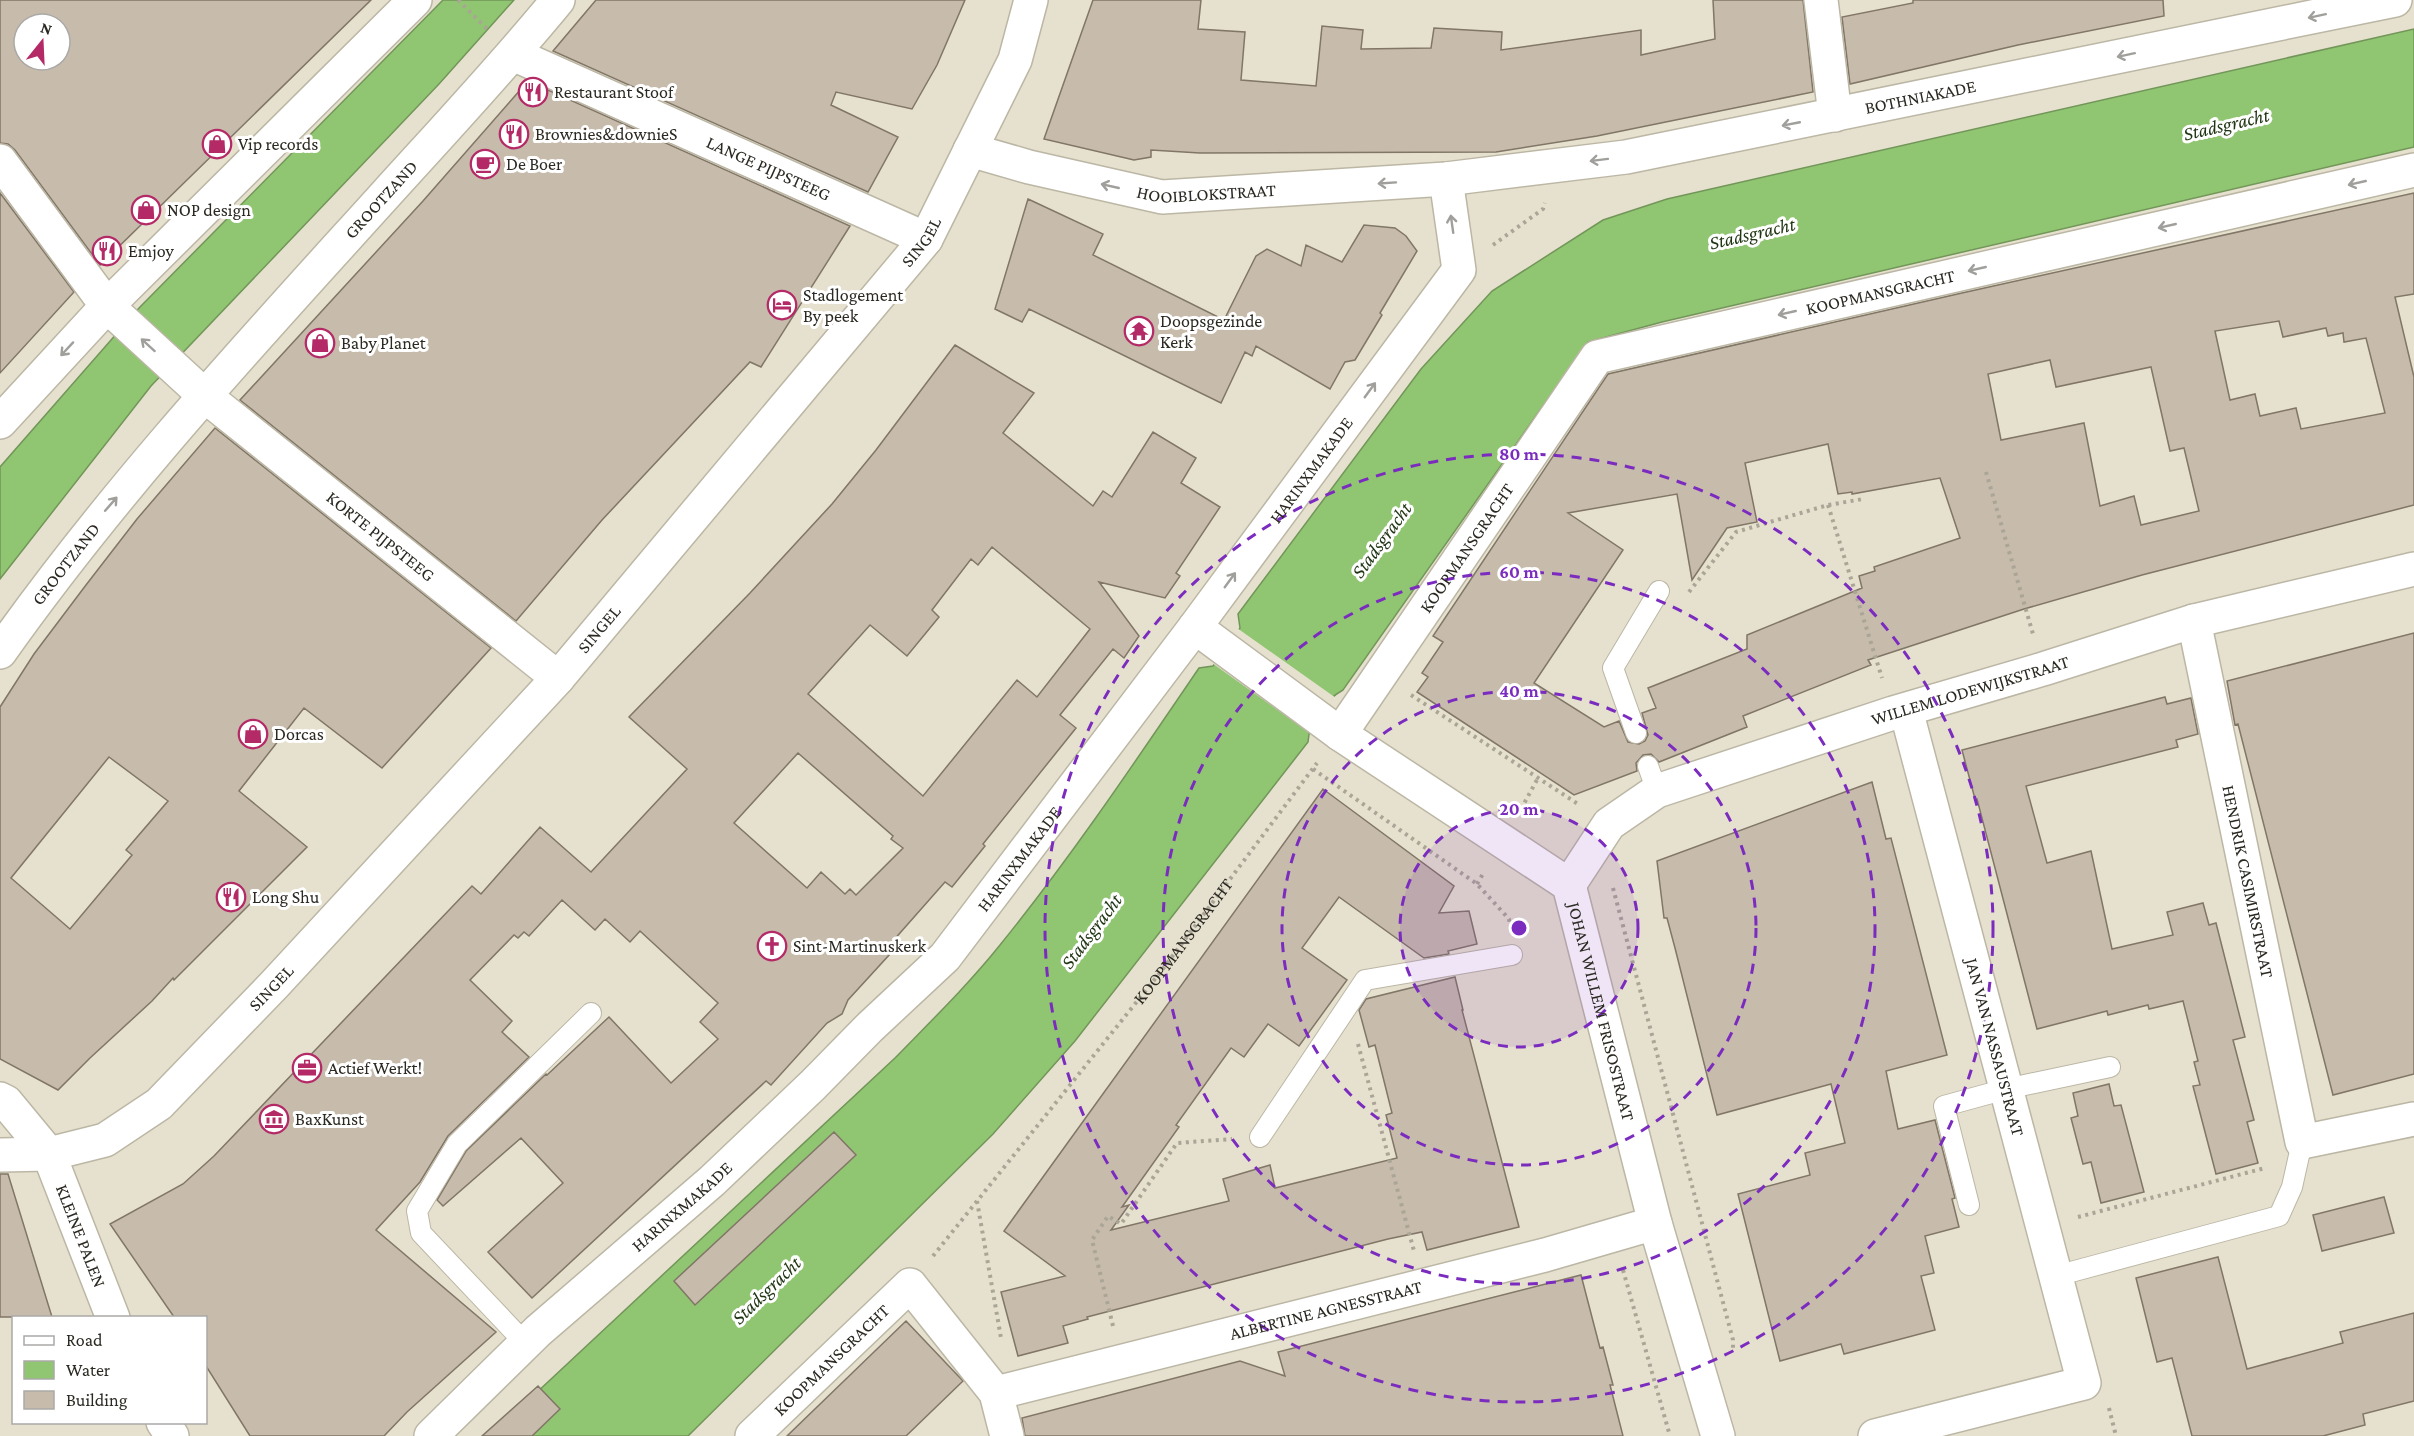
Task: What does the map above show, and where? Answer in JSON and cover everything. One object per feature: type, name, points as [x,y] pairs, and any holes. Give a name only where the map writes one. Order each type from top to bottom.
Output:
[{"type":"street","points":[[0,422],[115,315],[415,0]]},
{"type":"street","name":"GROOTZAND","points":[[0,652],[102,514],[205,396],[513,54],[558,0]]},
{"type":"street","name":"SINGEL","points":[[0,1155],[49,1154],[105,1140],[159,1104],[274,985],[558,678],[926,238],[1015,60],[1031,0]]},
{"type":"street","points":[[1821,0],[1835,116]]},
{"type":"street","name":"BOTHNIAKADE","points":[[1446,179],[1626,157],[2395,0]]},
{"type":"street","name":"LANGE PIJPSTEEG","points":[[513,54],[926,238]]},
{"type":"street","name":"HOOIBLOKSTRAAT","points":[[970,150],[1029,167],[1162,197],[1446,179]]},
{"type":"street","points":[[0,161],[115,315],[205,396]]},
{"type":"street","name":"KOOPMANSGRACHT","points":[[1332,727],[1380,675],[1597,357],[2414,170]]},
{"type":"street","points":[[1446,179],[1459,270]]},
{"type":"street","name":"HARINXMAKADE","points":[[431,1436],[526,1344],[712,1182],[945,957],[1206,636],[1459,270]]},
{"type":"street","name":"KORTE PIJPSTEEG","points":[[205,396],[558,678]]},
{"type":"street","name":"WILLEM LODEWIJKSTRAAT","points":[[1569,885],[1604,831],[1652,779],[1899,712],[2194,621],[2414,569]]},
{"type":"street","name":"HENDRIK CASIMIRSTRAAT","points":[[2194,621],[2300,1151]]},
{"type":"street","name":"JOHAN WILLEM FRISOSTRAAT","points":[[1206,636],[1332,727],[1569,885],[1655,1223],[1718,1436]]},
{"type":"street","name":"JAN VAN NASSAUSTRAAT","points":[[1875,1436],[2084,1383],[2006,1089],[1899,712]]},
{"type":"street","name":"KLEINE PALEN","points":[[0,1099],[6,1102],[49,1154],[113,1316]]},
{"type":"street","points":[[2300,1151],[2414,1119]]},
{"type":"street","name":"ALBERTINE AGNESSTRAAT","points":[[1003,1391],[1545,1255],[1655,1223]]},
{"type":"street","points":[[910,1285],[1003,1391],[1007,1436]]},
{"type":"street","name":"KOOPMANSGRACHT","points":[[752,1436],[910,1285]]},
{"type":"lane","points":[[1636,733],[1613,668],[1659,591]]},
{"type":"lane","points":[[1260,1137],[1365,980],[1512,955]]},
{"type":"lane","points":[[526,1344],[421,1233],[417,1211],[457,1143],[591,1013]]},
{"type":"lane","points":[[1969,1205],[1944,1106],[2006,1089],[2110,1067]]},
{"type":"lane","points":[[2056,1276],[2279,1216],[2292,1187],[2300,1151]]},
{"type":"path","points":[[458,0],[489,31]]},
{"type":"path","points":[[1459,270],[1543,209],[1553,166]]},
{"type":"path","points":[[1986,472],[2043,669]]},
{"type":"path","points":[[1659,591],[1687,594],[1736,532],[1828,505],[1863,499]]},
{"type":"path","points":[[1828,505],[1899,712]]},
{"type":"path","points":[[1380,675],[1604,831],[1733,1340],[1734,1366],[1707,1399]]},
{"type":"path","name":"KOOPMANSGRACHT","points":[[910,1285],[1159,974],[1313,769],[1332,727]]},
{"type":"path","points":[[1313,769],[1477,884],[1509,919],[1512,955]]},
{"type":"path","points":[[1348,1006],[1423,1286]]},
{"type":"path","points":[[1122,1362],[1092,1240],[1108,1216],[1121,1224],[1178,1143],[1260,1137]]},
{"type":"path","points":[[2042,1226],[2300,1151]]},
{"type":"path","points":[[977,1201],[1003,1391]]},
{"type":"path","points":[[1613,1234],[1670,1436]]},
{"type":"water","points":[[443,0],[514,0],[439,84],[151,386],[0,579],[0,467],[139,308]]},
{"type":"water","name":"Stadsgracht","points":[[2414,29],[2414,147],[1662,322],[1588,342],[1343,690],[1330,699],[1319,712],[1311,726],[1308,742],[1075,1041],[993,1134],[688,1436],[490,1436],[895,1058],[975,974],[1027,911],[1078,843],[1199,668],[1213,666],[1240,628],[1238,614],[1421,369],[1492,291],[1603,220],[1667,199]]},
{"type":"pier","points":[[1237,628],[1336,698],[1332,699],[1311,734],[1212,663]]},
{"type":"building","points":[[0,0],[371,0],[100,265],[15,150],[8,144],[0,143]]},
{"type":"building","points":[[596,0],[965,0],[937,65],[912,109],[836,92],[831,105],[898,137],[868,192],[553,51]]},
{"type":"building","points":[[1093,0],[1201,0],[1198,29],[1245,32],[1241,80],[1316,86],[1322,26],[1363,30],[1361,49],[1431,48],[1434,28],[1502,32],[1501,50],[1641,30],[1641,55],[1715,39],[1713,0],[1803,0],[1813,92],[1597,136],[1496,152],[1200,153],[1151,150],[1151,157],[1134,160],[1044,139]]},
{"type":"building","points":[[1913,0],[2163,0],[2164,16],[2018,45],[1850,84],[1842,17],[1913,3]]},
{"type":"building","points":[[528,81],[850,226],[761,367],[750,362],[602,520],[516,621],[240,400],[423,201]]},
{"type":"building","points":[[0,193],[74,292],[0,373]]},
{"type":"building","points":[[2414,193],[2414,294],[2395,297],[2414,377],[2414,505],[2142,575],[2024,609],[1868,660],[1871,665],[1743,716],[1747,727],[1659,762],[1651,754],[1643,755],[1636,763],[1637,771],[1574,795],[1417,692],[1428,677],[1422,673],[1443,642],[1433,636],[1608,374]],"holes":[[[2279,321],[2283,337],[2326,328],[2328,336],[2343,333],[2344,342],[2366,338],[2385,413],[2301,429],[2296,408],[2260,416],[2255,394],[2230,400],[2215,331]],[[2050,360],[2056,387],[2151,367],[2170,451],[2184,448],[2199,511],[2141,525],[2134,496],[2100,506],[2084,423],[2001,440],[1988,374]],[[1828,444],[1838,494],[1852,492],[1852,494],[1940,478],[1960,538],[1874,567],[1875,571],[1859,576],[1862,588],[1747,635],[1747,649],[1648,688],[1656,708],[1642,713],[1648,735],[1645,741],[1639,744],[1628,742],[1619,721],[1604,727],[1534,683],[1623,550],[1568,513],[1677,494],[1692,580],[1727,528],[1757,522],[1745,463]]]},
{"type":"building","points":[[1028,199],[1103,234],[1093,255],[1224,320],[1256,256],[1267,249],[1301,266],[1306,245],[1342,262],[1364,225],[1395,228],[1406,236],[1417,251],[1355,360],[1345,362],[1330,389],[1256,346],[1252,356],[1245,352],[1221,403],[1029,309],[1022,322],[995,309]]},
{"type":"building","points":[[955,345],[1034,393],[1003,433],[1093,506],[1103,491],[1112,497],[1153,432],[1196,458],[1181,483],[1220,507],[1176,573],[1180,576],[1165,598],[1099,582],[1139,636],[1124,658],[1113,649],[1060,715],[1076,728],[983,844],[985,846],[952,887],[945,882],[885,950],[890,954],[848,1000],[842,1014],[827,1023],[771,1085],[766,1081],[532,1298],[488,1252],[563,1183],[521,1138],[443,1206],[437,1200],[466,1151],[609,1017],[671,1083],[718,1039],[700,1022],[718,1003],[640,931],[630,942],[605,919],[595,930],[562,900],[529,936],[524,932],[518,938],[514,935],[470,980],[512,1021],[502,1032],[529,1057],[448,1136],[420,1182],[376,1230],[496,1332],[407,1412],[384,1436],[250,1436],[207,1368],[207,1316],[173,1316],[110,1224],[183,1184],[214,1156],[472,886],[481,894],[540,827],[591,872],[687,769],[629,717],[750,593],[832,504]],"holes":[[[992,547],[1090,629],[1037,697],[1017,680],[923,796],[808,694],[870,625],[907,656],[939,617],[932,610],[971,559],[978,565]],[[798,753],[893,836],[891,839],[903,848],[856,895],[850,889],[845,894],[821,872],[807,888],[734,823]]]},
{"type":"building","points":[[215,428],[491,648],[382,768],[304,708],[239,791],[307,847],[174,980],[173,978],[152,1001],[58,1090],[0,1059],[0,707],[34,654],[137,519]],"holes":[[[109,757],[168,801],[126,850],[132,855],[70,929],[11,878]]]},
{"type":"building","points":[[2414,633],[2414,1074],[2333,1095],[2238,724],[2235,725],[2227,681]]},
{"type":"building","points":[[2165,697],[2167,704],[2191,698],[2198,734],[2176,740],[2178,747],[2026,786],[2047,863],[2091,851],[2112,949],[2173,935],[2167,912],[2203,903],[2209,925],[2216,923],[2245,1037],[2233,1040],[2254,1120],[2247,1122],[2258,1163],[2216,1174],[2193,1086],[2200,1085],[2194,1062],[2198,1061],[2183,1001],[2149,1009],[2148,1005],[2108,1015],[2107,1011],[2037,1029],[1962,750]]},
{"type":"building","points":[[1872,782],[1886,839],[1891,838],[1947,1055],[1886,1071],[1898,1129],[1935,1120],[1955,1198],[1952,1199],[1959,1227],[1925,1236],[1934,1273],[1921,1276],[1935,1330],[1844,1354],[1841,1344],[1780,1361],[1738,1194],[1810,1175],[1805,1153],[1845,1143],[1831,1084],[1717,1115],[1667,918],[1664,918],[1657,861]]},
{"type":"building","points":[[1323,789],[1454,886],[1439,913],[1469,911],[1477,944],[1448,951],[1449,954],[1424,958],[1339,897],[1302,948],[1347,980],[1299,1046],[1268,1024],[1244,1057],[1231,1048],[1176,1125],[1179,1127],[1122,1207],[1129,1205],[1111,1230],[1229,1201],[1223,1179],[1270,1165],[1275,1188],[1397,1158],[1386,1115],[1392,1113],[1375,1045],[1369,1047],[1359,1010],[1366,999],[1455,977],[1519,1227],[1427,1250],[1422,1232],[1388,1239],[1087,1317],[1088,1319],[1063,1326],[1068,1343],[1018,1356],[1001,1292],[1065,1276],[1004,1231]]},
{"type":"building","points":[[2109,1084],[2114,1106],[2121,1105],[2144,1192],[2101,1203],[2091,1162],[2083,1164],[2071,1118],[2078,1116],[2073,1093]]},
{"type":"building","points":[[834,1132],[856,1155],[695,1305],[674,1281]]},
{"type":"building","points":[[0,1174],[8,1174],[52,1316],[0,1317]]},
{"type":"building","points":[[2384,1197],[2394,1233],[2322,1251],[2313,1215]]},
{"type":"building","points":[[2218,1257],[2247,1369],[2343,1343],[2340,1332],[2414,1313],[2414,1401],[2363,1414],[2365,1425],[2323,1436],[2192,1436],[2172,1358],[2157,1362],[2136,1278]]},
{"type":"building","points":[[1581,1275],[1600,1348],[1603,1347],[1613,1385],[1610,1385],[1623,1436],[1025,1436],[1022,1418],[1240,1361],[1285,1376],[1278,1352]]},
{"type":"building","points":[[906,1321],[963,1381],[906,1436],[787,1436]]},
{"type":"building","points":[[538,1386],[560,1409],[532,1436],[482,1436]]},
{"type":"place","name":"Restaurant Stoof","points":[[533,92]]},
{"type":"place","name":"Brownies&downieS","points":[[514,134]]},
{"type":"place","name":"Vip records","points":[[217,144]]},
{"type":"place","name":"De Boer","points":[[485,164]]},
{"type":"place","name":"NOP design","points":[[146,210]]},
{"type":"place","name":"Emjoy","points":[[107,251]]},
{"type":"place","name":"Stadlogement By peek","points":[[782,305]]},
{"type":"place","name":"Doopsgezinde Kerk","points":[[1139,331]]},
{"type":"place","name":"Baby Planet","points":[[320,343]]},
{"type":"place","name":"Dorcas","points":[[253,734]]},
{"type":"place","name":"Long Shu","points":[[231,897]]},
{"type":"place","name":"Sint-Martinuskerk","points":[[772,946]]},
{"type":"place","name":"Actief Werkt!","points":[[307,1068]]},
{"type":"place","name":"BaxKunst","points":[[274,1119]]}]
